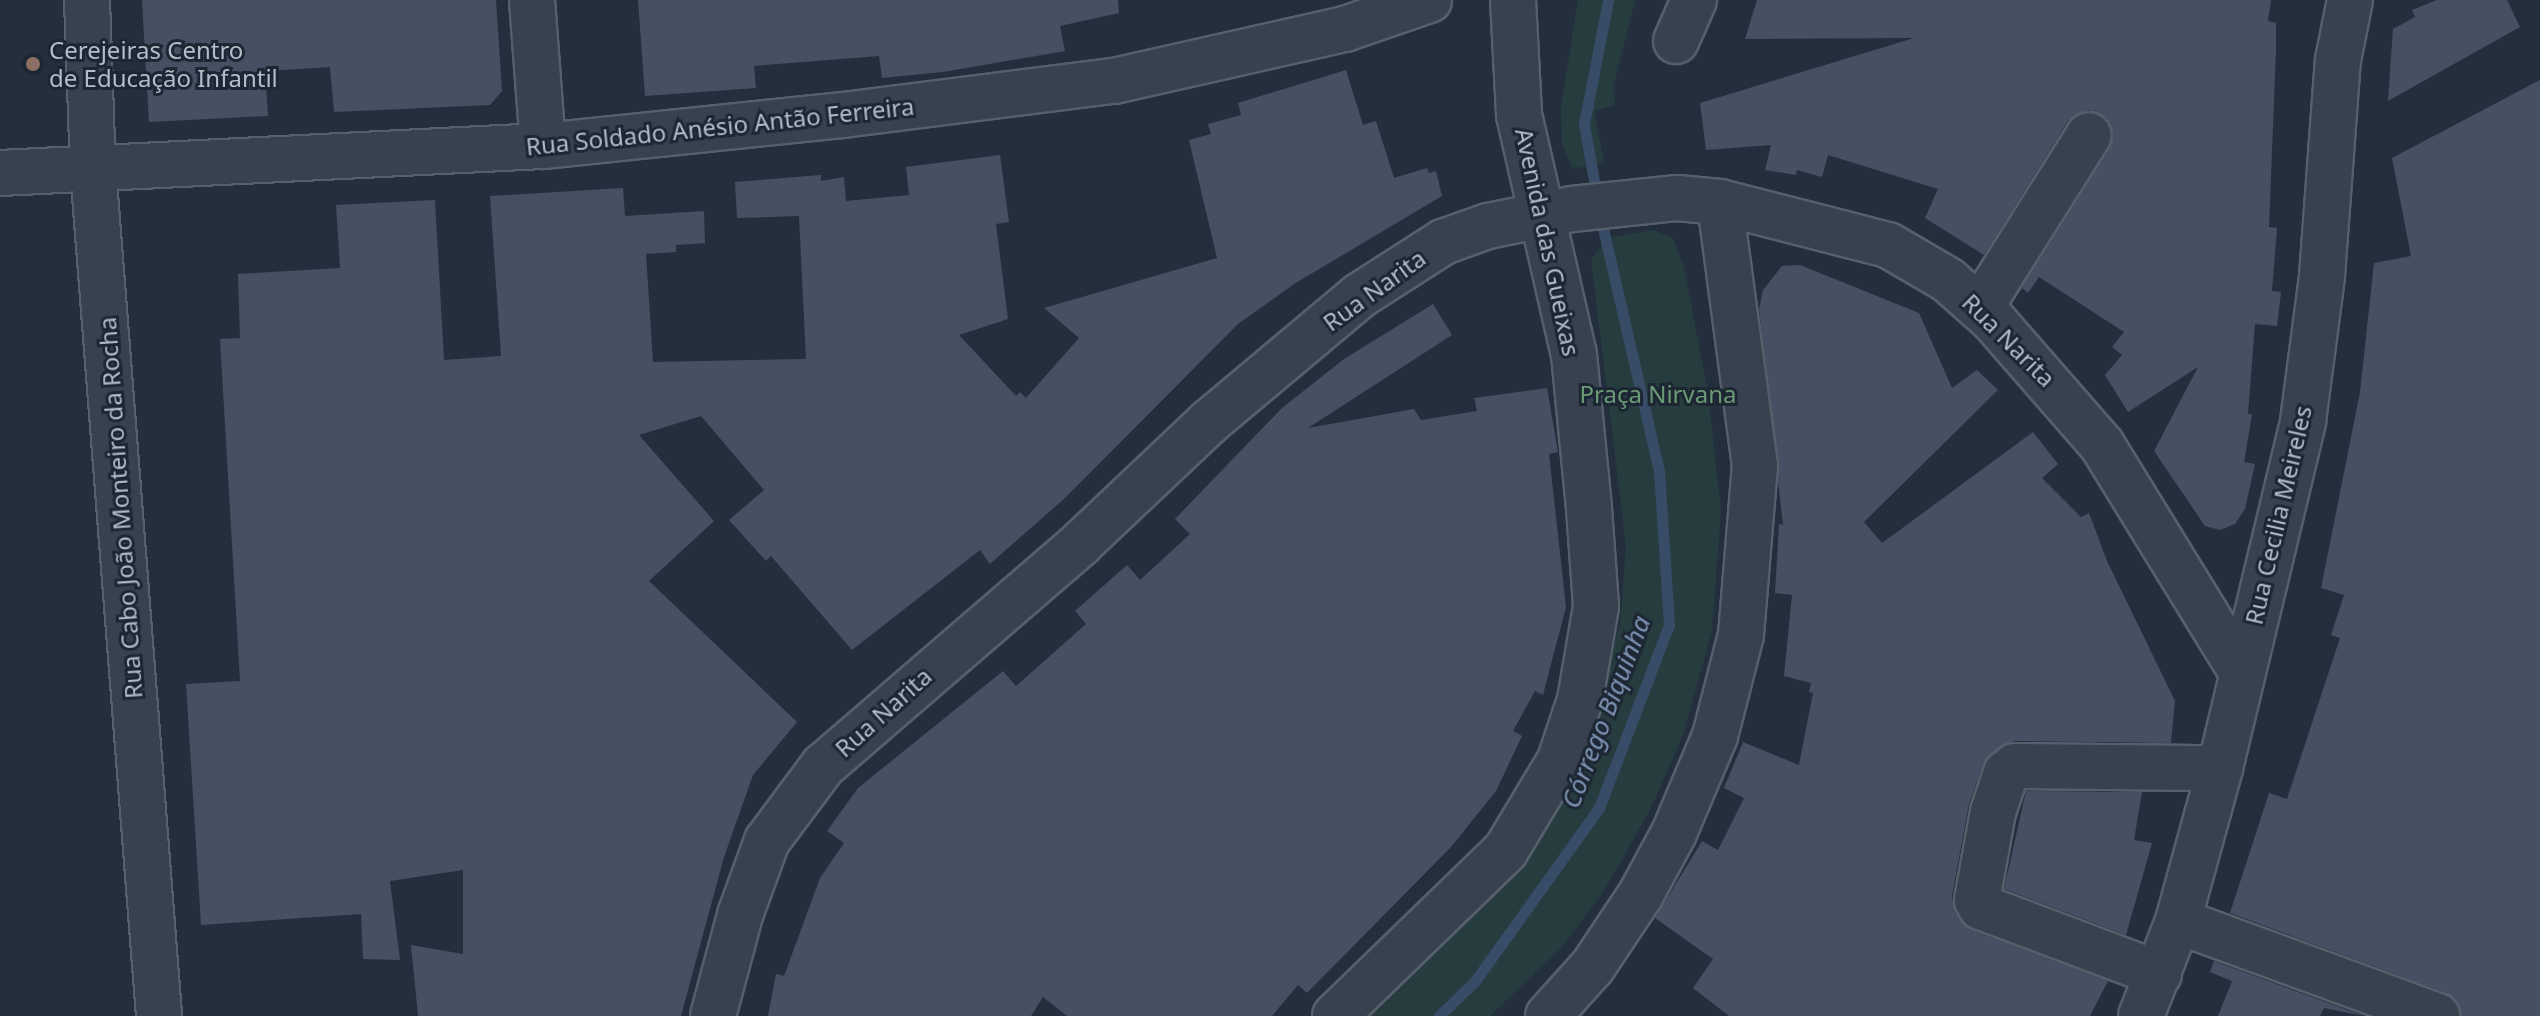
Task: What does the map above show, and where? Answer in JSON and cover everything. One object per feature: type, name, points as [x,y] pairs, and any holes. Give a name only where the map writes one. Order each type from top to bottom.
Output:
[{"type":"street","name":"Rua Cabo João Monteiro da Rocha","points":[[87,0],[93,169],[159,1016]]},
{"type":"street","points":[[532,0],[543,146]]},
{"type":"street","name":"Rua Soldado Anésio Antão Ferreira","points":[[0,173],[543,146],[1114,81],[1345,29],[1429,0]]},
{"type":"street","name":"Avenida das Gueixas","points":[[1335,1016],[1506,850],[1560,760],[1580,700],[1596,606],[1589,508],[1558,211],[1519,114],[1513,0]]},
{"type":"street","points":[[1676,41],[1694,0]]},
{"type":"street","name":"Rua Cecilia Meireles","points":[[2141,1016],[2178,921],[2220,768],[2303,421],[2322,276],[2338,60],[2350,0]]},
{"type":"street","points":[[1980,308],[2089,135]]},
{"type":"street","name":"Rua Narita","points":[[713,1016],[740,915],[767,841],[793,801],[844,746],[1359,296],[1443,242],[1558,211],[1677,198],[1720,202],[1888,245],[1948,280],[1980,308],[2102,445],[2241,671]]},
{"type":"street","points":[[1548,1016],[1593,966],[1641,894],[1674,833],[1715,736],[1741,635],[1755,466],[1720,202]]},
{"type":"street","points":[[2159,974],[1985,911],[1977,900],[1993,812],[2006,773],[2015,766],[2220,768]]},
{"type":"street","points":[[2178,921],[2437,1016]]},
{"type":"green space","points":[[1578,0],[1635,0],[1613,87],[1615,105],[1594,111],[1604,162],[1573,169],[1562,145],[1561,107]]},
{"type":"green space","name":"Praça Nirvana","points":[[1653,230],[1673,238],[1684,268],[1708,392],[1721,510],[1712,631],[1683,735],[1650,810],[1602,894],[1562,947],[1490,1016],[1365,1016],[1594,716],[1620,623],[1626,546],[1591,260],[1607,238]]},
{"type":"building","points":[[142,0],[496,0],[502,91],[490,105],[334,112],[330,67],[265,71],[268,116],[149,122]]},
{"type":"building","points":[[638,0],[1118,0],[1119,13],[1060,26],[1065,51],[943,72],[882,78],[879,56],[754,66],[756,88],[645,96]]},
{"type":"building","points":[[1757,0],[2271,0],[2268,21],[2276,23],[2276,50],[2269,227],[2277,228],[2272,291],[2281,292],[2277,326],[2255,324],[2248,414],[2252,414],[2244,462],[2255,464],[2245,509],[2235,524],[2220,530],[2205,526],[2154,451],[2198,367],[2128,412],[2105,375],[2122,355],[2112,347],[2124,332],[2039,277],[2028,293],[2022,288],[2110,148],[2111,123],[2089,110],[2068,121],[1984,255],[1925,218],[1938,189],[1828,155],[1822,177],[1797,170],[1796,175],[1765,170],[1771,145],[1706,150],[1700,103],[1914,38],[1745,39]]},
{"type":"building","points":[[2437,0],[2507,0],[2520,27],[2388,101],[2393,29],[2415,17],[2412,10]]},
{"type":"building","points":[[1346,70],[1363,125],[1376,121],[1394,178],[1427,168],[1429,173],[1436,171],[1442,196],[1294,284],[1238,324],[1065,498],[990,564],[980,550],[852,650],[771,556],[766,561],[729,520],[764,490],[701,416],[639,435],[714,521],[649,581],[797,722],[753,775],[724,857],[681,1016],[418,1016],[411,945],[463,954],[463,870],[390,881],[400,960],[363,959],[361,914],[201,925],[186,684],[240,681],[220,339],[240,338],[238,274],[340,268],[336,205],[435,200],[444,360],[501,356],[490,196],[623,188],[625,216],[704,211],[705,243],[676,245],[676,252],[646,254],[653,362],[806,359],[799,216],[737,218],[735,182],[821,175],[821,181],[844,177],[846,201],[909,195],[906,167],[1000,155],[1009,222],[996,224],[1008,319],[959,335],[1016,396],[1020,392],[1026,398],[1079,338],[1044,308],[1217,258],[1189,140],[1211,134],[1208,124],[1241,115],[1238,103]]},
{"type":"building","points":[[2540,80],[2540,1016],[2461,1016],[2457,1001],[2446,993],[2230,913],[2269,793],[2287,799],[2340,638],[2331,635],[2344,595],[2321,588],[2360,392],[2374,263],[2411,256],[2392,158]]},
{"type":"building","points":[[1800,265],[1919,313],[1952,388],[1977,370],[1998,390],[1864,522],[1882,543],[2033,432],[2058,464],[2042,478],[2081,517],[2089,513],[2107,561],[2175,701],[2171,743],[2015,741],[2001,746],[1983,764],[1969,804],[1952,896],[1955,912],[1972,930],[2108,981],[2090,1016],[1729,1016],[1693,988],[1713,959],[1655,918],[1702,841],[1718,850],[1744,798],[1724,788],[1743,742],[1799,765],[1813,693],[1809,692],[1811,683],[1784,676],[1792,595],[1775,593],[1779,524],[1783,525],[1759,309],[1763,290],[1782,266]]},
{"type":"building","points":[[1433,304],[1452,335],[1308,428],[1414,409],[1421,420],[1477,411],[1474,398],[1547,388],[1558,452],[1549,454],[1566,607],[1543,695],[1535,691],[1513,731],[1522,736],[1496,791],[1451,847],[1307,993],[1298,985],[1272,1016],[1067,1016],[1043,997],[1031,1016],[768,1016],[776,974],[784,976],[820,878],[844,843],[827,831],[858,788],[1003,671],[1016,686],[1086,624],[1075,611],[1127,565],[1140,580],[1190,534],[1175,519],[1282,408],[1344,359]]},
{"type":"building","points":[[2026,791],[2142,792],[2134,840],[2152,843],[2126,935],[2004,889]]},
{"type":"building","points":[[2214,961],[2364,1016],[2324,1008],[2320,1016],[2218,1016],[2232,981],[2210,972]]},
{"type":"waterway","name":"Córrego Biquinha","points":[[1597,198],[1584,124],[1608,0]]},
{"type":"waterway","name":"Córrego Biquinha","points":[[1439,1016],[1475,981],[1599,808],[1669,625],[1659,471],[1600,215]]},
{"type":"place","name":"Cerejeiras Centro de Educação Infantil","points":[[33,64]]}]
